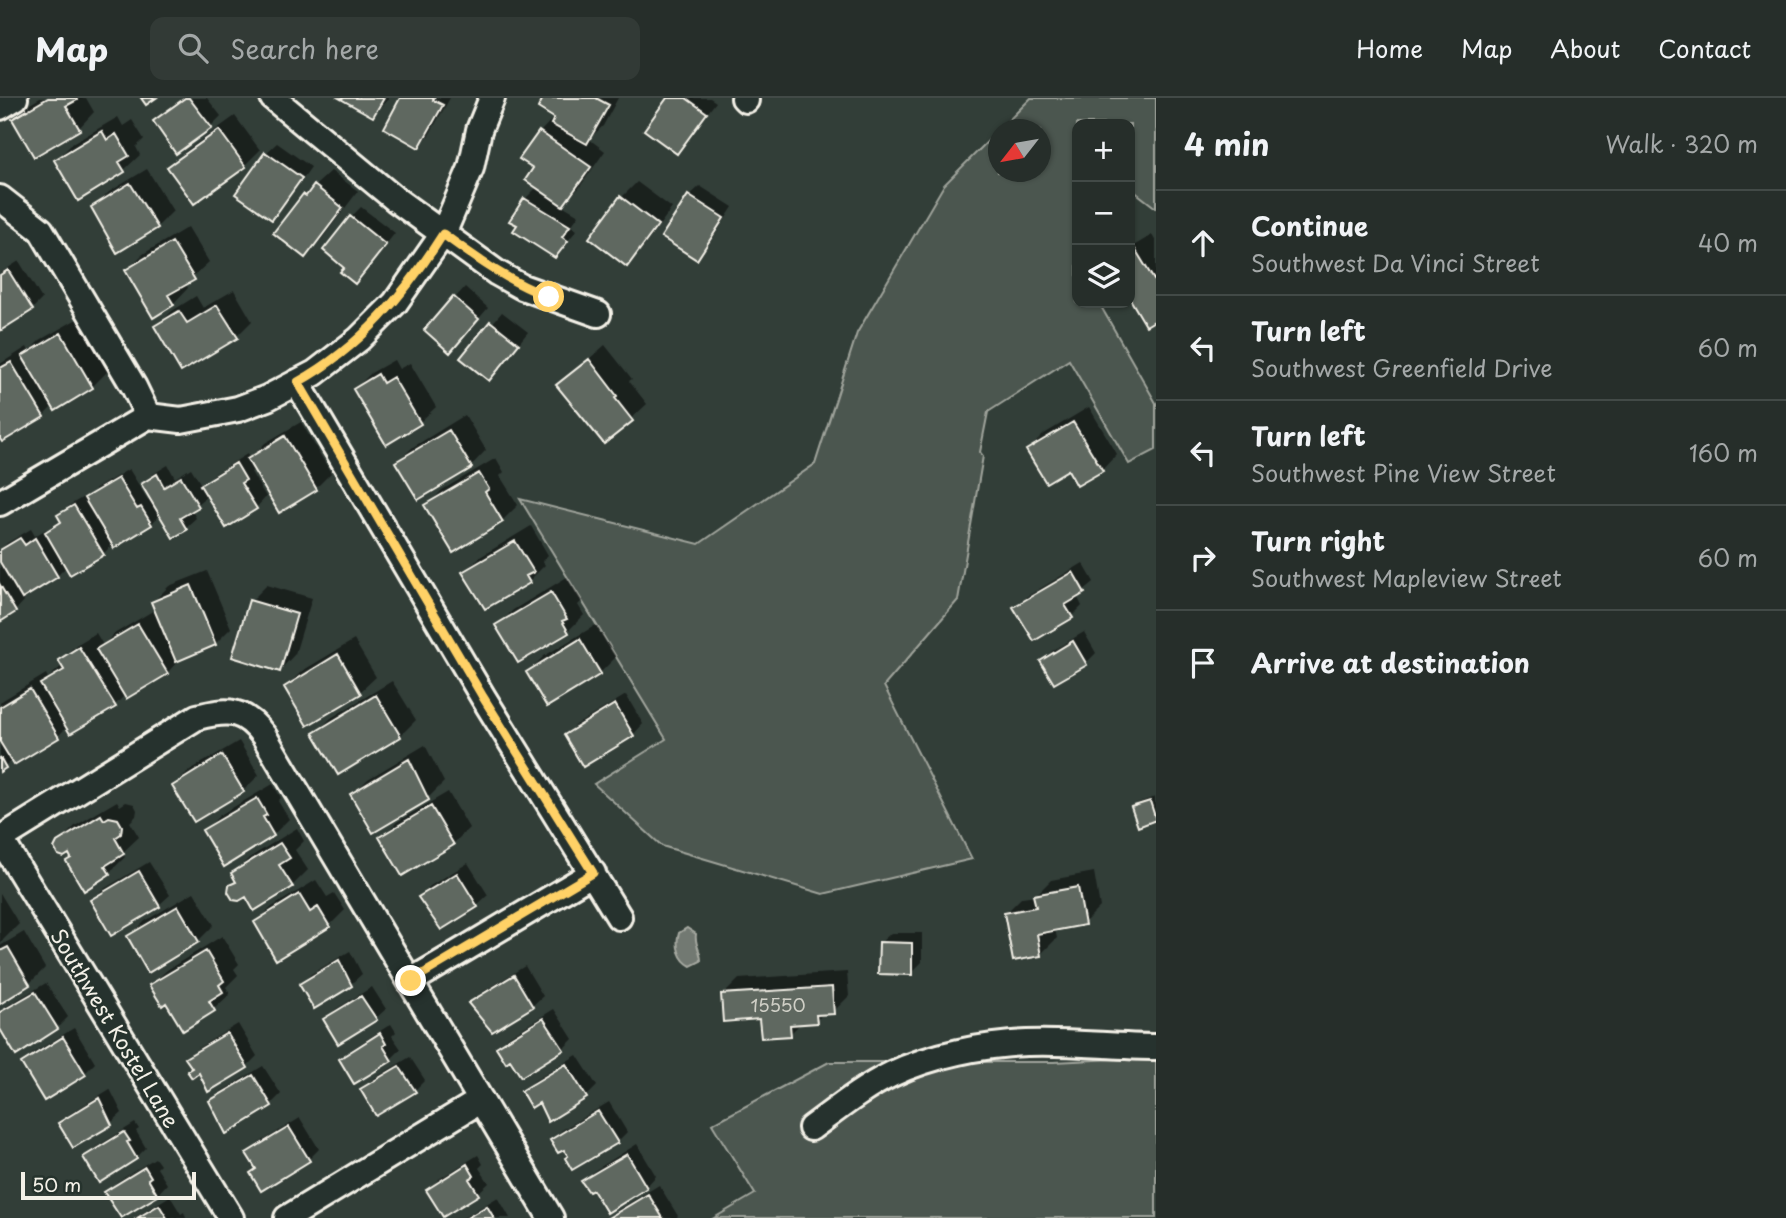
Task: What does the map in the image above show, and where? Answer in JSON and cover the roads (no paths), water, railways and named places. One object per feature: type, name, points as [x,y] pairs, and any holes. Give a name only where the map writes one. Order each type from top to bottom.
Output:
[{"type":"street","points":[[0,107],[15,98]]},
{"type":"street","points":[[273,98],[385,191],[496,273],[522,287],[598,314]]},
{"type":"street","points":[[0,503],[148,416],[181,420],[238,409],[298,382],[337,357],[378,321],[410,283],[443,234],[471,168],[479,130],[492,98]]},
{"type":"street","points":[[0,198],[41,230],[135,387],[148,416]]},
{"type":"street","points":[[298,382],[483,697],[619,917]]},
{"type":"street","points":[[0,839],[197,717],[215,712],[232,712],[253,720],[551,1218]]},
{"type":"street","name":"Southwest Kostel Lane","points":[[0,839],[231,1218]]},
{"type":"street","points":[[411,981],[593,873]]},
{"type":"street","points":[[811,1128],[866,1088],[891,1074],[919,1063],[987,1047],[1028,1043],[1156,1047]]},
{"type":"street","points":[[287,1218],[481,1100]]}]
